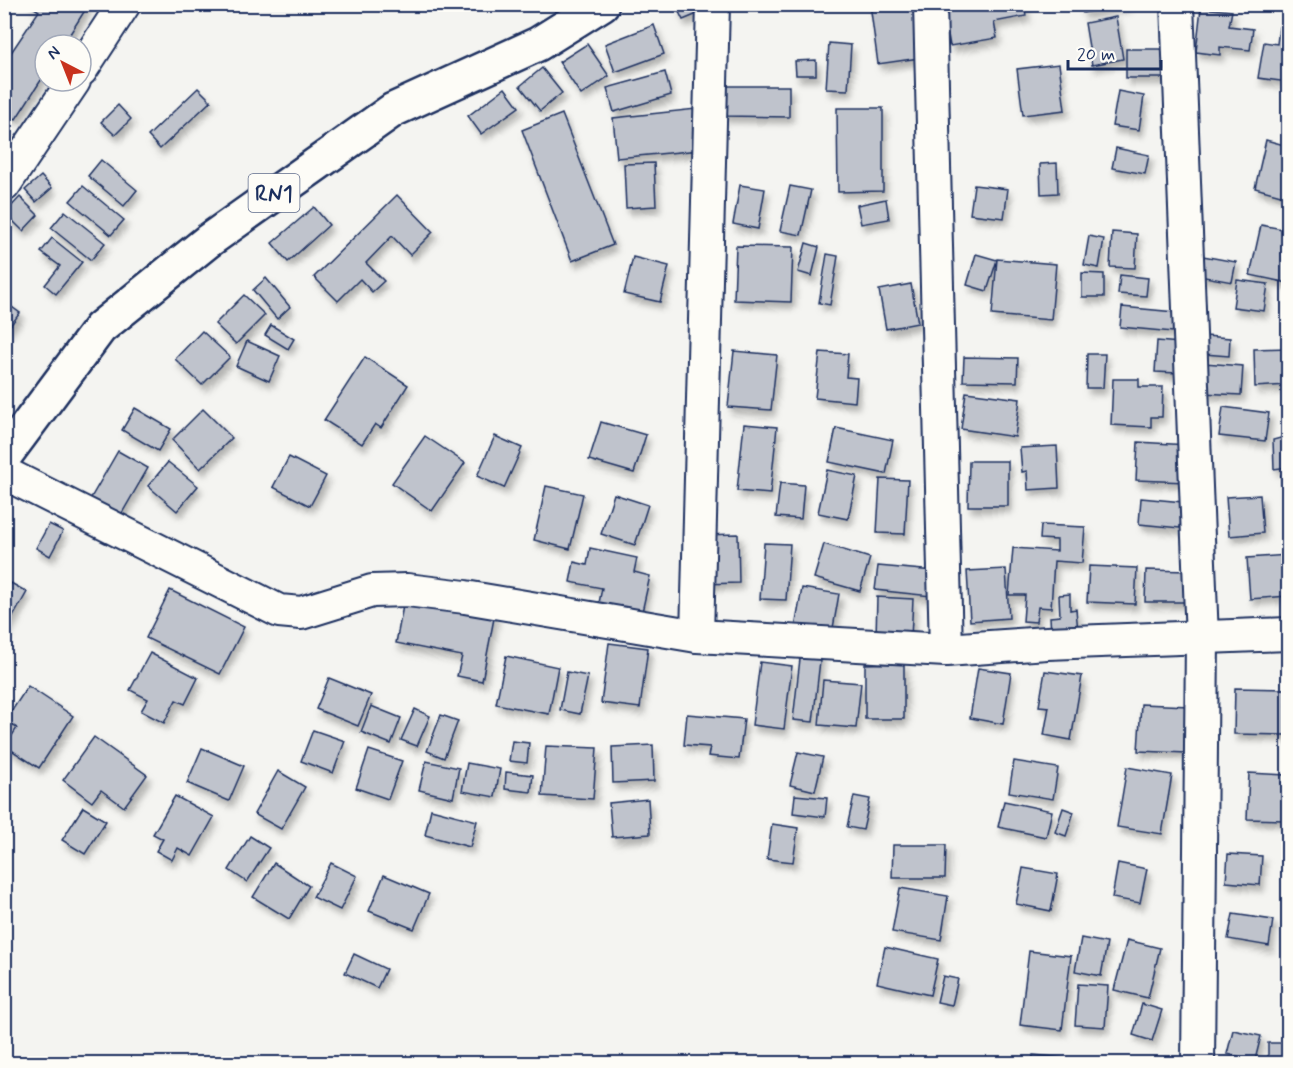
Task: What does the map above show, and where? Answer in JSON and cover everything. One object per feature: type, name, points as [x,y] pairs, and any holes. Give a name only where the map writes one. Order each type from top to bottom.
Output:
[{"type":"highway","name":"RN1","points":[[4,457],[100,328],[208,241],[393,110],[538,44],[594,6]]},
{"type":"street","points":[[93,52],[124,4]]},
{"type":"street","points":[[697,636],[713,4]]},
{"type":"street","points":[[930,4],[946,650]]},
{"type":"street","points":[[1177,4],[1202,639],[1198,1064]]},
{"type":"street","points":[[4,186],[66,93]]},
{"type":"street","points":[[4,473],[279,611],[301,613],[372,591],[407,590],[465,597],[697,636],[946,650],[1047,643],[1288,634]]},
{"type":"building","points":[[28,4],[89,4],[71,33],[33,33],[33,93],[16,119],[4,111],[4,63],[39,11]]},
{"type":"building","points":[[685,4],[698,4],[702,12],[683,20],[677,8]]},
{"type":"building","points":[[870,4],[919,4],[926,57],[878,64]]},
{"type":"building","points":[[977,4],[1024,4],[1026,16],[994,22],[997,38],[950,46],[944,10]]},
{"type":"building","points":[[1081,4],[1127,4],[1128,5],[1083,13]]},
{"type":"building","points":[[1201,8],[1232,11],[1229,26],[1253,29],[1250,50],[1220,47],[1220,55],[1196,52]]},
{"type":"building","points":[[1116,17],[1123,59],[1092,65],[1085,23]]},
{"type":"building","points":[[654,25],[664,54],[615,72],[605,44]]},
{"type":"building","points":[[1279,27],[1288,28],[1288,82],[1258,78],[1264,42],[1277,44]]},
{"type":"building","points":[[829,43],[851,45],[848,90],[826,89]]},
{"type":"building","points":[[587,44],[609,76],[581,95],[559,62]]},
{"type":"building","points":[[1126,49],[1166,49],[1166,78],[1126,78]]},
{"type":"building","points":[[816,60],[816,75],[796,75],[795,61]]},
{"type":"building","points":[[1059,64],[1065,110],[1023,115],[1017,69]]},
{"type":"building","points":[[542,68],[562,93],[540,111],[520,86]]},
{"type":"building","points":[[665,72],[671,95],[614,112],[607,88]]},
{"type":"building","points":[[722,86],[789,86],[789,117],[722,116]]},
{"type":"building","points":[[198,88],[211,101],[160,149],[148,136]]},
{"type":"building","points":[[505,88],[519,107],[481,134],[468,116]]},
{"type":"building","points":[[1118,91],[1144,96],[1139,130],[1112,126]]},
{"type":"building","points":[[118,105],[131,119],[115,135],[101,122]]},
{"type":"building","points":[[837,108],[883,108],[883,191],[838,192]]},
{"type":"building","points":[[696,109],[700,150],[617,158],[613,118]]},
{"type":"building","points":[[562,114],[613,245],[572,261],[522,130]]},
{"type":"building","points":[[1266,140],[1288,146],[1288,197],[1255,188]]},
{"type":"building","points":[[1116,148],[1149,155],[1145,174],[1112,168]]},
{"type":"building","points":[[101,160],[137,190],[124,206],[88,176]]},
{"type":"building","points":[[654,163],[656,206],[626,208],[624,164]]},
{"type":"building","points":[[1057,163],[1058,193],[1041,194],[1040,164]]},
{"type":"building","points":[[41,176],[52,188],[36,202],[25,190]]},
{"type":"building","points":[[740,185],[765,189],[758,229],[733,224]]},
{"type":"building","points":[[974,185],[1008,189],[1004,218],[970,214]]},
{"type":"building","points":[[83,186],[124,220],[111,235],[70,201]]},
{"type":"building","points":[[790,186],[811,190],[801,235],[780,231]]},
{"type":"building","points":[[397,195],[433,232],[410,255],[392,236],[366,263],[384,281],[372,292],[360,279],[338,301],[314,277]]},
{"type":"building","points":[[20,197],[38,215],[23,231],[5,213]]},
{"type":"building","points":[[886,199],[889,219],[861,224],[857,205]]},
{"type":"building","points":[[314,207],[329,225],[288,262],[272,243]]},
{"type":"building","points":[[65,211],[105,243],[91,260],[51,228]]},
{"type":"building","points":[[1261,225],[1288,230],[1288,283],[1250,275]]},
{"type":"building","points":[[1112,232],[1137,234],[1135,268],[1110,267]]},
{"type":"building","points":[[1089,236],[1104,239],[1099,268],[1084,265]]},
{"type":"building","points":[[52,238],[82,262],[56,294],[45,285],[60,266],[41,252]]},
{"type":"building","points":[[806,243],[819,247],[812,276],[798,272]]},
{"type":"building","points":[[736,246],[793,247],[791,302],[734,300]]},
{"type":"building","points":[[827,254],[838,256],[830,305],[819,303]]},
{"type":"building","points":[[976,254],[997,260],[987,291],[967,285]]},
{"type":"building","points":[[1203,256],[1236,262],[1232,282],[1199,276]]},
{"type":"building","points":[[633,257],[669,266],[660,302],[624,294]]},
{"type":"building","points":[[997,259],[1056,264],[1051,320],[992,315]]},
{"type":"building","points":[[1082,273],[1104,274],[1104,297],[1082,297]]},
{"type":"building","points":[[1120,275],[1148,278],[1146,296],[1118,294]]},
{"type":"building","points":[[266,278],[290,307],[277,319],[253,290]]},
{"type":"building","points":[[1237,280],[1268,284],[1264,311],[1233,307]]},
{"type":"building","points":[[911,284],[918,323],[886,329],[879,290]]},
{"type":"building","points":[[244,295],[265,315],[236,344],[215,324]]},
{"type":"building","points":[[5,302],[20,313],[4,331]]},
{"type":"building","points":[[1122,307],[1175,312],[1173,332],[1120,327]]},
{"type":"building","points":[[271,325],[294,339],[288,349],[265,335]]},
{"type":"building","points":[[202,331],[230,357],[202,385],[175,359]]},
{"type":"building","points":[[1205,336],[1230,338],[1229,356],[1204,354]]},
{"type":"building","points":[[247,341],[280,356],[269,381],[236,366]]},
{"type":"building","points":[[1157,341],[1180,343],[1178,373],[1155,372]]},
{"type":"building","points":[[1288,348],[1288,385],[1255,387],[1254,349]]},
{"type":"building","points":[[734,351],[777,355],[771,410],[728,407]]},
{"type":"building","points":[[820,352],[848,354],[846,377],[857,378],[855,402],[815,398]]},
{"type":"building","points":[[1087,354],[1105,354],[1103,388],[1086,388]]},
{"type":"building","points":[[365,357],[408,385],[381,428],[375,424],[362,444],[324,420]]},
{"type":"building","points":[[964,357],[1018,358],[1017,382],[963,381]]},
{"type":"building","points":[[1204,363],[1243,366],[1241,395],[1202,393]]},
{"type":"building","points":[[1113,379],[1139,379],[1139,387],[1163,387],[1162,417],[1151,417],[1151,427],[1111,425]]},
{"type":"building","points":[[966,392],[1020,399],[1015,437],[961,429]]},
{"type":"building","points":[[1223,407],[1269,413],[1265,441],[1219,436]]},
{"type":"building","points":[[135,408],[171,429],[158,451],[122,430]]},
{"type":"building","points":[[203,409],[232,438],[200,469],[172,440]]},
{"type":"building","points":[[601,422],[646,435],[634,473],[589,460]]},
{"type":"building","points":[[744,424],[777,427],[770,494],[737,491]]},
{"type":"building","points":[[836,428],[893,440],[886,474],[829,462]]},
{"type":"building","points":[[425,436],[465,463],[432,511],[392,483]]},
{"type":"building","points":[[495,436],[522,448],[504,488],[477,476]]},
{"type":"building","points":[[1288,436],[1288,467],[1274,469],[1273,440]]},
{"type":"building","points":[[1138,442],[1188,445],[1186,482],[1136,480]]},
{"type":"building","points":[[1057,446],[1059,488],[1028,490],[1027,471],[1022,472],[1020,448]]},
{"type":"building","points":[[118,451],[148,468],[118,520],[88,503]]},
{"type":"building","points":[[289,457],[326,476],[310,506],[273,487]]},
{"type":"building","points":[[969,461],[1008,461],[1008,506],[968,506]]},
{"type":"building","points":[[168,462],[198,486],[177,511],[148,486]]},
{"type":"building","points":[[827,470],[857,476],[848,519],[818,513]]},
{"type":"building","points":[[1281,475],[1288,475],[1288,504],[1282,504]]},
{"type":"building","points":[[880,479],[908,480],[905,534],[877,533]]},
{"type":"building","points":[[780,483],[804,485],[801,519],[776,517]]},
{"type":"building","points":[[546,486],[583,494],[570,549],[534,540]]},
{"type":"building","points":[[614,494],[648,505],[635,545],[601,534]]},
{"type":"building","points":[[1260,495],[1263,533],[1229,536],[1226,497]]},
{"type":"building","points":[[1141,498],[1183,502],[1180,528],[1139,524]]},
{"type":"building","points":[[49,524],[63,531],[50,556],[36,548]]},
{"type":"building","points":[[1041,525],[1085,527],[1082,563],[1054,561],[1051,608],[1038,607],[1036,622],[1023,621],[1025,595],[1009,595],[1013,548],[1057,551],[1057,540],[1040,539]]},
{"type":"building","points":[[738,534],[739,583],[703,584],[701,535]]},
{"type":"building","points":[[764,543],[790,544],[786,600],[760,599]]},
{"type":"building","points":[[824,544],[870,558],[860,591],[814,578]]},
{"type":"building","points":[[590,548],[637,558],[634,572],[650,576],[642,612],[599,603],[602,588],[570,582],[574,562],[587,565]]},
{"type":"building","points":[[1288,555],[1288,596],[1250,599],[1247,558]]},
{"type":"building","points":[[878,566],[934,571],[931,596],[875,590]]},
{"type":"building","points":[[1089,566],[1137,568],[1135,604],[1087,602]]},
{"type":"building","points":[[1006,569],[1009,618],[970,621],[967,571]]},
{"type":"building","points":[[1146,570],[1188,571],[1187,602],[1145,602]]},
{"type":"building","points":[[11,583],[27,592],[4,633],[4,593]]},
{"type":"building","points":[[802,588],[839,594],[832,634],[795,628]]},
{"type":"building","points":[[170,590],[244,627],[220,674],[146,638]]},
{"type":"building","points":[[1070,594],[1070,610],[1076,609],[1078,632],[1051,634],[1050,617],[1060,616],[1059,595]]},
{"type":"building","points":[[405,595],[495,613],[482,681],[457,676],[462,656],[396,643]]},
{"type":"building","points":[[877,597],[913,599],[911,638],[876,637]]},
{"type":"building","points":[[609,643],[648,648],[640,708],[601,703]]},
{"type":"building","points":[[801,650],[821,652],[813,722],[793,720]]},
{"type":"building","points":[[150,653],[198,678],[185,704],[176,700],[164,723],[141,711],[148,699],[130,690]]},
{"type":"building","points":[[506,656],[558,667],[549,714],[496,704]]},
{"type":"building","points":[[760,662],[792,666],[784,729],[752,725]]},
{"type":"building","points":[[904,663],[904,719],[865,719],[865,664]]},
{"type":"building","points":[[978,668],[1011,673],[1003,724],[970,718]]},
{"type":"building","points":[[1045,671],[1082,676],[1071,740],[1044,735],[1049,707],[1039,706]]},
{"type":"building","points":[[567,672],[588,676],[580,714],[560,710]]},
{"type":"building","points":[[329,678],[371,695],[358,726],[316,709]]},
{"type":"building","points":[[823,680],[861,683],[856,728],[819,725]]},
{"type":"building","points":[[28,686],[73,716],[39,768],[5,746],[17,728],[5,721]]},
{"type":"building","points":[[1235,688],[1287,689],[1286,735],[1234,734]]},
{"type":"building","points":[[1141,704],[1189,706],[1187,753],[1138,751]]},
{"type":"building","points":[[371,706],[401,718],[391,744],[361,732]]},
{"type":"building","points":[[415,709],[430,716],[417,746],[401,740]]},
{"type":"building","points":[[687,714],[744,719],[739,759],[708,756],[710,747],[684,745]]},
{"type":"building","points":[[441,715],[458,721],[444,758],[427,751]]},
{"type":"building","points":[[313,730],[345,741],[333,773],[301,761]]},
{"type":"building","points":[[94,737],[147,775],[124,807],[101,790],[92,802],[63,780]]},
{"type":"building","points":[[512,741],[529,743],[527,763],[509,761]]},
{"type":"building","points":[[653,745],[654,781],[613,783],[612,747]]},
{"type":"building","points":[[546,746],[597,748],[593,799],[542,796]]},
{"type":"building","points":[[202,748],[244,766],[229,801],[187,783]]},
{"type":"building","points":[[369,750],[402,761],[388,799],[356,788]]},
{"type":"building","points":[[798,752],[823,757],[815,791],[790,785]]},
{"type":"building","points":[[426,761],[459,768],[453,798],[419,790]]},
{"type":"building","points":[[1014,761],[1058,768],[1053,799],[1009,792]]},
{"type":"building","points":[[467,763],[500,769],[495,797],[462,791]]},
{"type":"building","points":[[1127,767],[1172,775],[1162,834],[1117,827]]},
{"type":"building","points":[[278,771],[305,787],[281,829],[254,814]]},
{"type":"building","points":[[506,772],[533,775],[531,792],[505,789]]},
{"type":"building","points":[[1249,773],[1286,775],[1283,820],[1247,819]]},
{"type":"building","points":[[795,795],[827,798],[825,817],[793,813]]},
{"type":"building","points":[[175,796],[214,817],[192,856],[178,848],[172,860],[156,851],[163,839],[153,834]]},
{"type":"building","points":[[854,796],[870,799],[863,830],[847,827]]},
{"type":"building","points":[[648,799],[650,834],[612,837],[609,803]]},
{"type":"building","points":[[1004,801],[1052,811],[1046,837],[998,827]]},
{"type":"building","points":[[83,807],[106,821],[85,854],[62,840]]},
{"type":"building","points":[[1063,808],[1074,812],[1066,836],[1055,832]]},
{"type":"building","points":[[431,809],[477,821],[470,847],[425,835]]},
{"type":"building","points":[[772,824],[798,828],[793,862],[767,859]]},
{"type":"building","points":[[250,836],[269,848],[247,882],[229,870]]},
{"type":"building","points":[[893,845],[946,845],[945,878],[892,878]]},
{"type":"building","points":[[1228,854],[1262,856],[1260,885],[1226,882]]},
{"type":"building","points":[[274,863],[309,886],[289,919],[253,897]]},
{"type":"building","points":[[331,863],[357,876],[340,910],[313,897]]},
{"type":"building","points":[[1118,863],[1147,869],[1140,903],[1112,898]]},
{"type":"building","points":[[1023,868],[1058,874],[1051,911],[1016,904]]},
{"type":"building","points":[[384,875],[429,894],[414,929],[369,911]]},
{"type":"building","points":[[900,888],[948,896],[941,940],[892,932]]},
{"type":"building","points":[[1233,914],[1273,920],[1269,946],[1228,939]]},
{"type":"building","points":[[1081,938],[1107,943],[1101,976],[1075,971]]},
{"type":"building","points":[[1127,940],[1160,948],[1148,998],[1114,990]]},
{"type":"building","points":[[885,947],[938,959],[930,995],[877,983]]},
{"type":"building","points":[[1029,951],[1071,956],[1062,1030],[1020,1025]]},
{"type":"building","points":[[354,954],[386,969],[377,988],[345,973]]},
{"type":"building","points":[[1286,972],[1288,972],[1288,1005],[1284,1004]]},
{"type":"building","points":[[943,976],[958,979],[952,1005],[937,1002]]},
{"type":"building","points":[[1078,984],[1108,986],[1105,1027],[1075,1025]]},
{"type":"building","points":[[1142,1004],[1162,1010],[1152,1041],[1133,1035]]},
{"type":"building","points":[[1233,1030],[1261,1036],[1255,1060],[1227,1054]]},
{"type":"building","points":[[1268,1043],[1288,1043],[1288,1064],[1268,1064]]},
{"type":"building","points":[[1033,1055],[1064,1058],[1063,1064],[1032,1064]]}]
